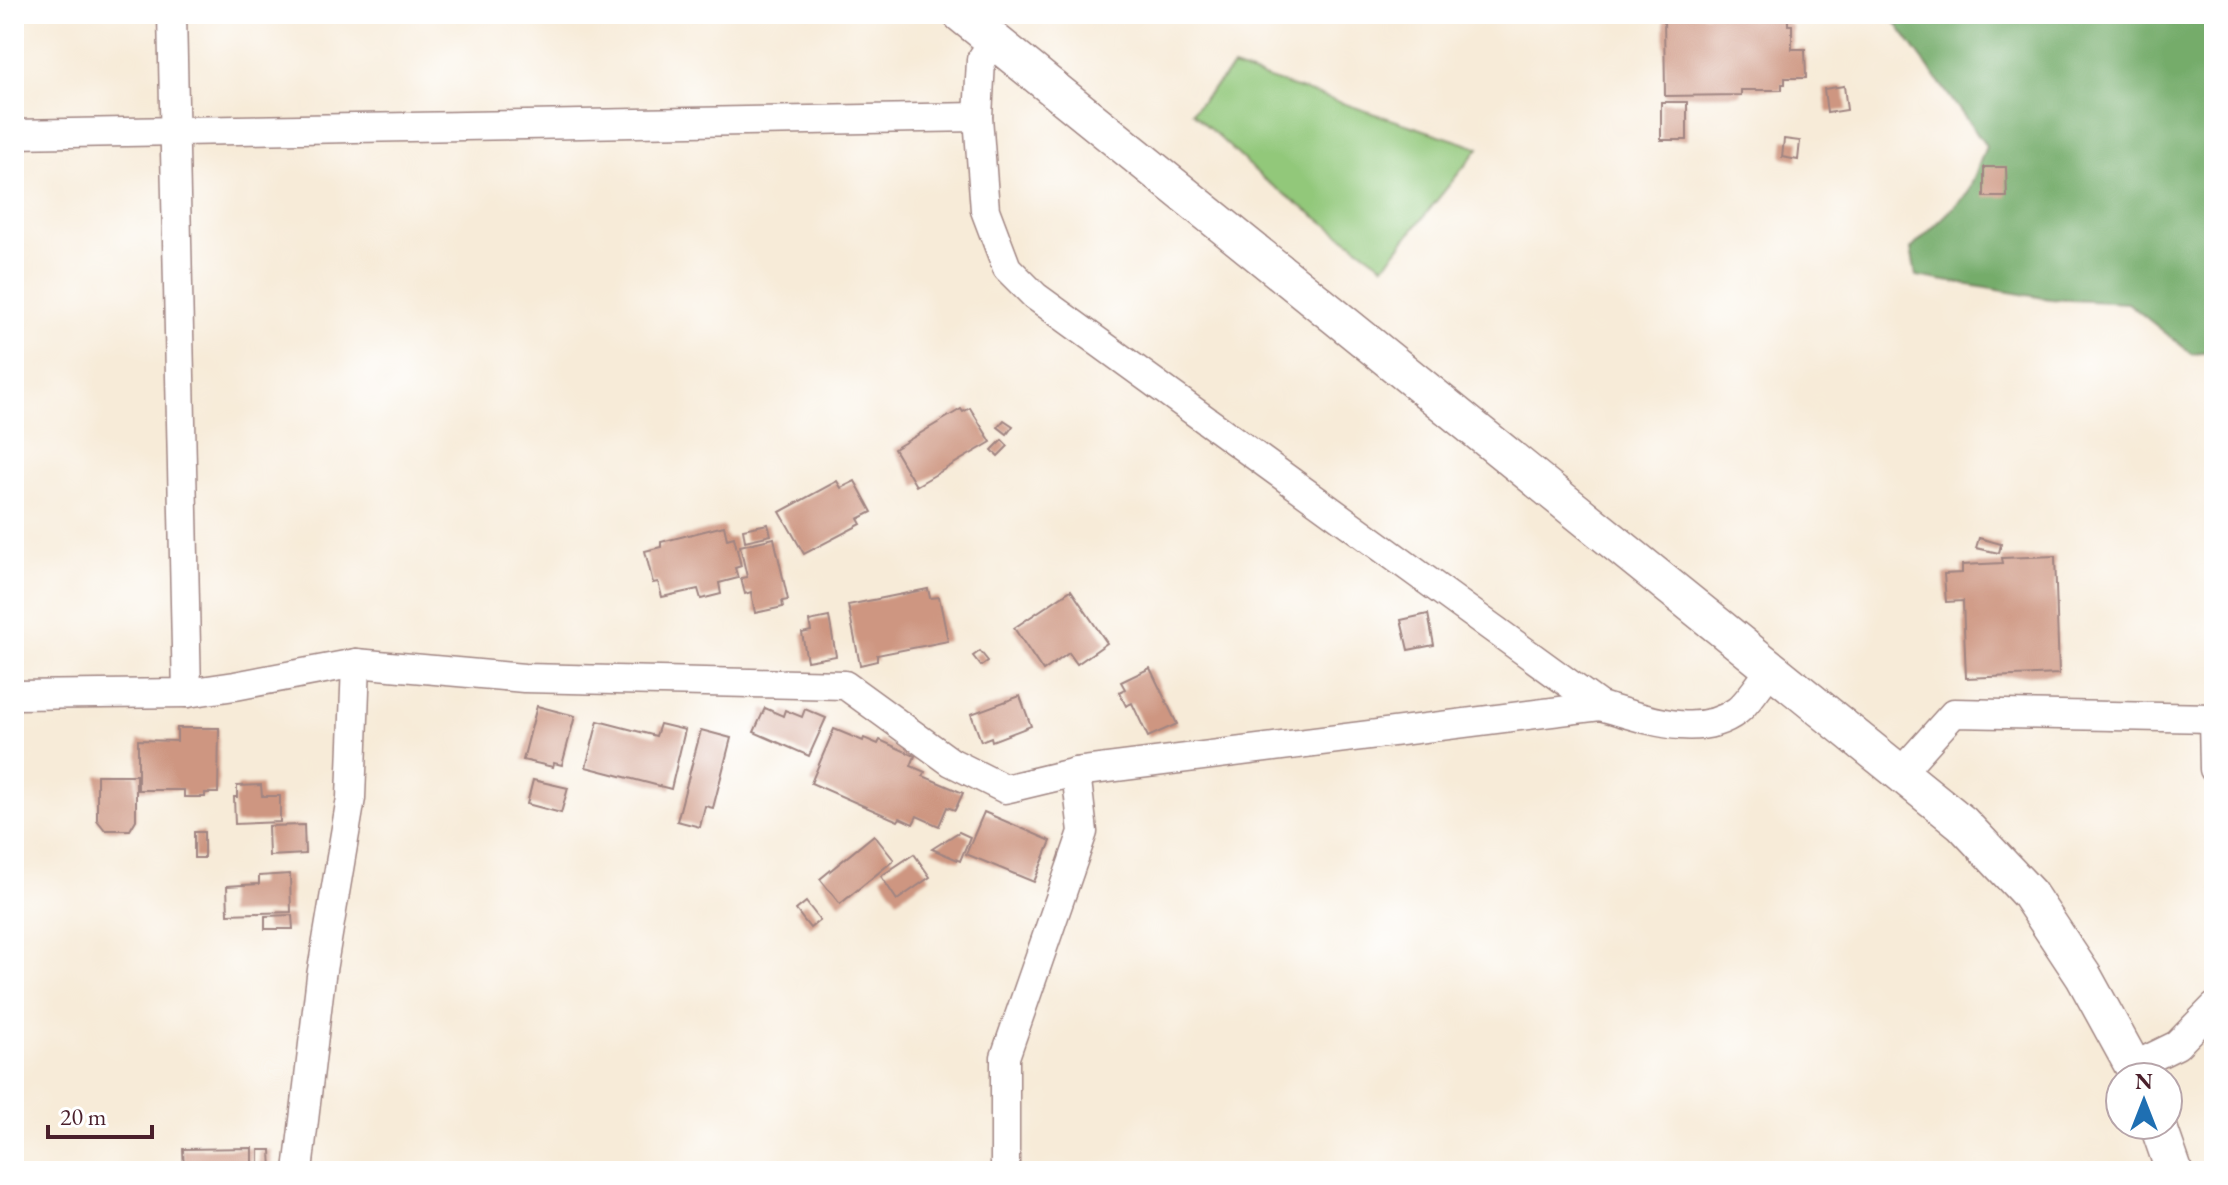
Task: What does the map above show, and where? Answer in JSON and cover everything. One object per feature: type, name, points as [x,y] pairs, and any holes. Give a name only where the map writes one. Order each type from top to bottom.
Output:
[{"type":"street","points":[[172,14],[187,693]]},
{"type":"street","points":[[961,14],[1962,823],[2029,894],[2084,977],[2131,1061]]},
{"type":"street","points":[[994,40],[981,60],[978,117],[985,210],[1007,268],[1035,296],[1600,706],[1667,724],[1711,725],[1739,710],[1772,668]]},
{"type":"street","points":[[14,134],[978,117]]},
{"type":"street","points":[[14,695],[187,693],[356,663],[524,678],[845,685],[951,762],[1005,789],[1076,772],[1600,706]]},
{"type":"street","points":[[298,1171],[321,976],[351,798],[356,663]]},
{"type":"street","points":[[1900,773],[1954,713],[2213,718],[2214,769]]},
{"type":"street","points":[[1005,1171],[1005,1057],[1083,832],[1076,772]]},
{"type":"street","points":[[2153,1061],[2177,1045],[2214,1007]]},
{"type":"street","points":[[2164,1141],[2174,1171]]},
{"type":"green space","points":[[1889,14],[2214,14],[2214,352],[2192,354],[2128,303],[2050,299],[1916,276],[1911,249],[1968,193],[1986,146]]},
{"type":"green space","points":[[1233,67],[1479,148],[1384,266],[1265,180],[1192,112]]},
{"type":"building","points":[[1664,14],[1788,14],[1788,25],[1792,25],[1792,49],[1805,49],[1806,78],[1785,78],[1782,90],[1741,90],[1741,95],[1665,96]]},
{"type":"building","points":[[1844,86],[1847,110],[1827,113],[1824,89]]},
{"type":"building","points":[[1661,102],[1687,102],[1687,140],[1661,140]]},
{"type":"building","points":[[1784,139],[1800,141],[1798,160],[1782,157]]},
{"type":"building","points":[[1984,167],[2006,167],[2007,197],[1984,197]]},
{"type":"building","points":[[970,408],[991,442],[916,486],[894,449],[961,409],[963,412]]},
{"type":"building","points":[[1004,420],[1013,426],[1007,434],[998,427]]},
{"type":"building","points":[[1002,440],[1008,446],[998,456],[992,450]]},
{"type":"building","points":[[837,481],[841,488],[855,481],[872,512],[858,519],[861,524],[804,554],[780,512]]},
{"type":"building","points":[[768,524],[771,535],[745,541],[743,529]]},
{"type":"building","points":[[724,526],[727,539],[734,537],[741,566],[735,568],[738,578],[719,583],[721,594],[701,599],[698,589],[662,597],[658,582],[653,583],[645,551],[661,547],[661,542]]},
{"type":"building","points":[[774,538],[788,600],[782,601],[783,607],[755,613],[751,592],[745,594],[741,578],[747,577],[740,546]]},
{"type":"building","points":[[1979,538],[2001,544],[1999,553],[1976,548]]},
{"type":"building","points":[[2055,556],[2059,674],[1966,678],[1963,601],[1946,602],[1944,574],[1962,573],[1962,565],[2003,563],[2002,558]]},
{"type":"building","points":[[928,589],[930,598],[939,597],[948,641],[877,655],[877,661],[860,665],[848,605]]},
{"type":"building","points":[[1071,590],[1107,643],[1077,664],[1069,653],[1043,671],[1014,628]]},
{"type":"building","points":[[1428,614],[1434,645],[1408,650],[1401,620]]},
{"type":"building","points":[[829,617],[836,656],[807,661],[802,633],[811,631],[809,621]]},
{"type":"building","points":[[980,651],[988,661],[981,666],[973,656]]},
{"type":"building","points":[[1150,668],[1177,724],[1148,737],[1132,703],[1126,706],[1119,692],[1125,689],[1121,682]]},
{"type":"building","points":[[1020,696],[1031,726],[992,741],[991,737],[981,741],[971,714]]},
{"type":"building","points":[[537,706],[575,716],[562,765],[554,763],[553,767],[523,760]]},
{"type":"building","points":[[765,708],[783,716],[785,710],[802,717],[805,709],[826,718],[809,756],[754,732]]},
{"type":"building","points":[[598,721],[656,736],[660,724],[685,730],[671,789],[586,767]]},
{"type":"building","points":[[177,728],[219,728],[218,793],[205,793],[205,797],[184,797],[184,790],[138,790],[138,740],[177,741]]},
{"type":"building","points":[[834,729],[863,741],[864,738],[878,744],[880,740],[915,756],[911,766],[925,772],[923,776],[963,793],[955,810],[947,807],[939,826],[917,816],[913,824],[900,818],[898,821],[811,783]]},
{"type":"building","points":[[701,730],[731,738],[713,808],[705,806],[700,827],[677,821]]},
{"type":"building","points":[[97,775],[136,775],[136,820],[130,830],[105,830],[97,820]]},
{"type":"building","points":[[533,780],[568,788],[561,813],[527,804]]},
{"type":"building","points":[[261,785],[262,796],[280,796],[280,822],[235,824],[234,797],[237,797],[237,786]]},
{"type":"building","points":[[984,812],[1051,841],[1034,882],[966,854]]},
{"type":"building","points":[[304,825],[305,854],[269,856],[268,826]]},
{"type":"building","points":[[194,832],[204,832],[204,858],[194,858]]},
{"type":"building","points":[[959,832],[970,837],[960,861],[932,849]]},
{"type":"building","points":[[874,835],[894,860],[840,904],[820,879]]},
{"type":"building","points":[[914,854],[930,877],[897,900],[881,876]]},
{"type":"building","points":[[290,874],[291,912],[228,914],[227,886],[259,884],[259,876]]},
{"type":"building","points":[[806,902],[820,920],[810,928],[796,910]]},
{"type":"building","points":[[292,915],[293,929],[265,929],[265,916]]},
{"type":"building","points":[[252,1148],[252,1171],[184,1171],[183,1149]]},
{"type":"building","points":[[259,1150],[271,1150],[272,1171],[259,1171]]}]
